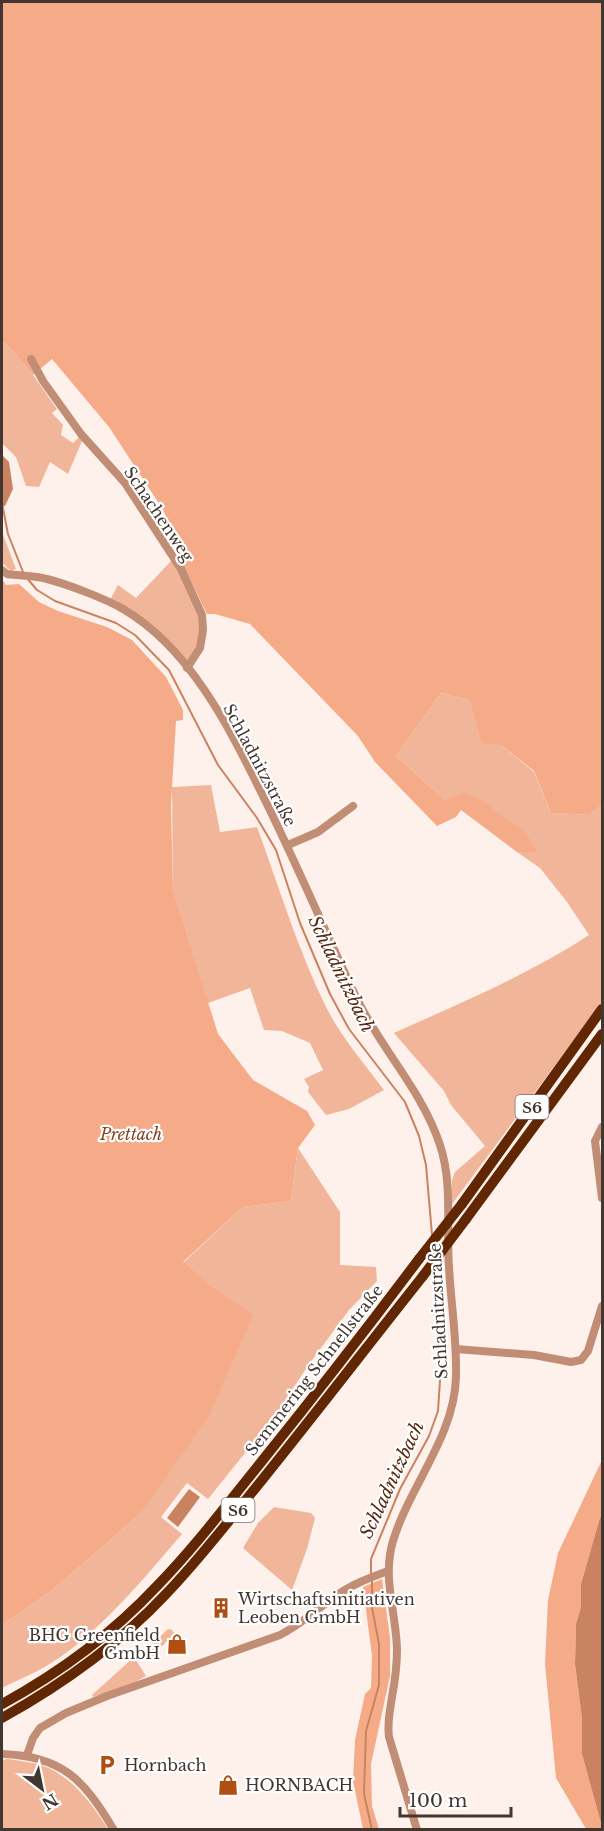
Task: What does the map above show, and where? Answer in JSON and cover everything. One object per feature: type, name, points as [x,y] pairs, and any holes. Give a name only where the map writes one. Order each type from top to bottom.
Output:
[{"type":"highway","name":"Semmering Schnellstraße","points":[[2,1704],[68,1664],[116,1626],[157,1587],[197,1542],[462,1204],[603,1010]]},
{"type":"highway","name":"Semmering Schnellstraße","points":[[2,1718],[74,1674],[124,1634],[165,1596],[286,1450],[423,1276],[603,1034]]},
{"type":"street","name":"Schachenweg","points":[[31,359],[43,381],[81,434],[125,483],[181,569],[202,615],[203,630],[200,648],[187,668]]},
{"type":"street","name":"Schladnitzstraße","points":[[2,570],[13,575],[49,579],[123,609],[147,627],[187,668],[234,737],[288,845],[358,1002],[418,1098],[441,1147],[448,1189],[449,1267],[456,1349],[455,1388],[449,1417],[441,1438],[413,1491],[396,1533],[384,1572],[397,1646],[387,1723],[389,1737],[417,1830]]},
{"type":"street","name":"Schladnitzstraße","points":[[288,845],[318,832],[353,806]]},
{"type":"street","points":[[603,1127],[595,1142],[603,1198]]},
{"type":"street","points":[[456,1349],[534,1355],[571,1362],[581,1360],[588,1352],[603,1306]]},
{"type":"street","points":[[27,1755],[33,1738],[40,1728],[66,1713],[107,1696],[280,1635],[304,1622],[334,1597],[363,1580],[384,1572]]},
{"type":"street","points":[[2,1754],[27,1755],[42,1759],[73,1776],[86,1787],[114,1830]]},
{"type":"shaded area","points":[[2,342],[33,375],[57,409],[52,413],[63,425],[61,435],[73,443],[79,437],[82,441],[68,474],[50,462],[39,487],[26,486],[16,457],[2,443]]},
{"type":"shaded area","points":[[2,455],[9,462],[13,489],[5,506],[2,506]]},
{"type":"shaded area","points":[[2,532],[16,569],[11,571],[2,563]]},
{"type":"shaded area","points":[[173,559],[201,617],[197,648],[187,662],[110,600],[118,585],[136,598]]},
{"type":"shaded area","points":[[441,693],[469,700],[482,743],[501,745],[534,772],[551,813],[589,815],[602,805],[602,1002],[452,1204],[452,1180],[455,1172],[485,1146],[451,1105],[444,1091],[394,1033],[518,976],[589,935],[540,868],[517,852],[537,852],[445,800],[396,756]]},
{"type":"shaded area","points":[[211,785],[220,832],[257,827],[298,941],[326,1007],[346,1039],[384,1090],[349,1109],[326,1115],[308,1092],[309,1087],[304,1079],[323,1070],[310,1043],[282,1031],[264,1030],[250,988],[208,1003],[173,889],[172,787]]},
{"type":"shaded area","points":[[298,1148],[340,1212],[340,1265],[376,1267],[377,1281],[349,1310],[277,1413],[208,1499],[187,1483],[161,1517],[182,1534],[124,1600],[93,1631],[59,1658],[2,1688],[2,1625],[54,1589],[140,1514],[214,1288],[183,1263],[243,1207],[291,1201]]},
{"type":"shaded area","points":[[189,1489],[200,1497],[178,1527],[167,1518]]},
{"type":"shaded area","points":[[274,1507],[311,1513],[315,1518],[307,1549],[292,1590],[243,1548],[258,1523]]},
{"type":"shaded area","points":[[602,1513],[602,1827],[582,1754],[582,1719],[575,1664],[576,1624],[581,1607],[581,1584]]},
{"type":"shaded area","points":[[168,1629],[174,1633],[157,1652],[155,1659],[151,1658],[147,1649]]},
{"type":"shaded area","points":[[134,1657],[146,1676],[130,1685],[93,1697],[92,1695]]},
{"type":"shaded area","points":[[2,1760],[41,1765],[62,1776],[88,1800],[108,1829],[2,1829]]},
{"type":"green space","points":[[2,2],[602,2],[602,805],[589,815],[551,813],[534,771],[501,745],[482,744],[469,700],[441,693],[396,756],[445,800],[464,793],[481,800],[524,831],[538,852],[517,852],[461,810],[456,817],[437,826],[375,762],[358,736],[250,624],[215,614],[207,614],[178,555],[183,550],[162,508],[109,427],[52,359],[33,375],[2,342]]},
{"type":"green space","name":"Prettach","points":[[2,579],[6,585],[19,584],[39,602],[58,611],[107,627],[132,640],[166,677],[183,710],[183,720],[176,721],[171,805],[173,889],[218,1034],[253,1080],[307,1111],[315,1125],[298,1148],[291,1201],[243,1207],[183,1262],[214,1288],[253,1315],[209,1416],[140,1514],[54,1589],[2,1625]]},
{"type":"green space","points":[[602,1460],[602,1513],[581,1584],[581,1607],[576,1624],[575,1664],[582,1719],[582,1754],[602,1827],[602,1829],[586,1829],[556,1778],[545,1664],[548,1600],[558,1553]]},
{"type":"green space","points":[[382,1579],[390,1638],[390,1676],[371,1764],[372,1806],[379,1829],[363,1829],[353,1781],[355,1740],[365,1694],[371,1688],[372,1656],[363,1587]]},
{"type":"waterway","name":"Schladnitzbach","points":[[2,503],[8,534],[23,572]]},
{"type":"waterway","name":"Schladnitzbach","points":[[26,577],[37,590],[55,601],[116,623],[135,635],[169,670],[218,765],[257,818],[276,850],[300,923],[330,994],[349,1029],[405,1102],[419,1136],[426,1165],[432,1235]]},
{"type":"waterway","name":"Schladnitzbach","points":[[371,1574],[371,1559],[400,1489],[429,1436],[438,1411],[440,1380],[435,1268]]},
{"type":"waterway","name":"Schladnitzbach","points":[[372,1580],[372,1608],[379,1644],[379,1685],[366,1731],[364,1794],[372,1830]]},
{"type":"place","name":"Wirtschaftsinitiativen Leoben GmbH","points":[[221,1608]]},
{"type":"place","name":"BHG Greenfield GmbH","points":[[177,1644]]},
{"type":"place","name":"Hornbach","points":[[107,1765]]},
{"type":"place","name":"HORNBACH","points":[[228,1785]]}]
